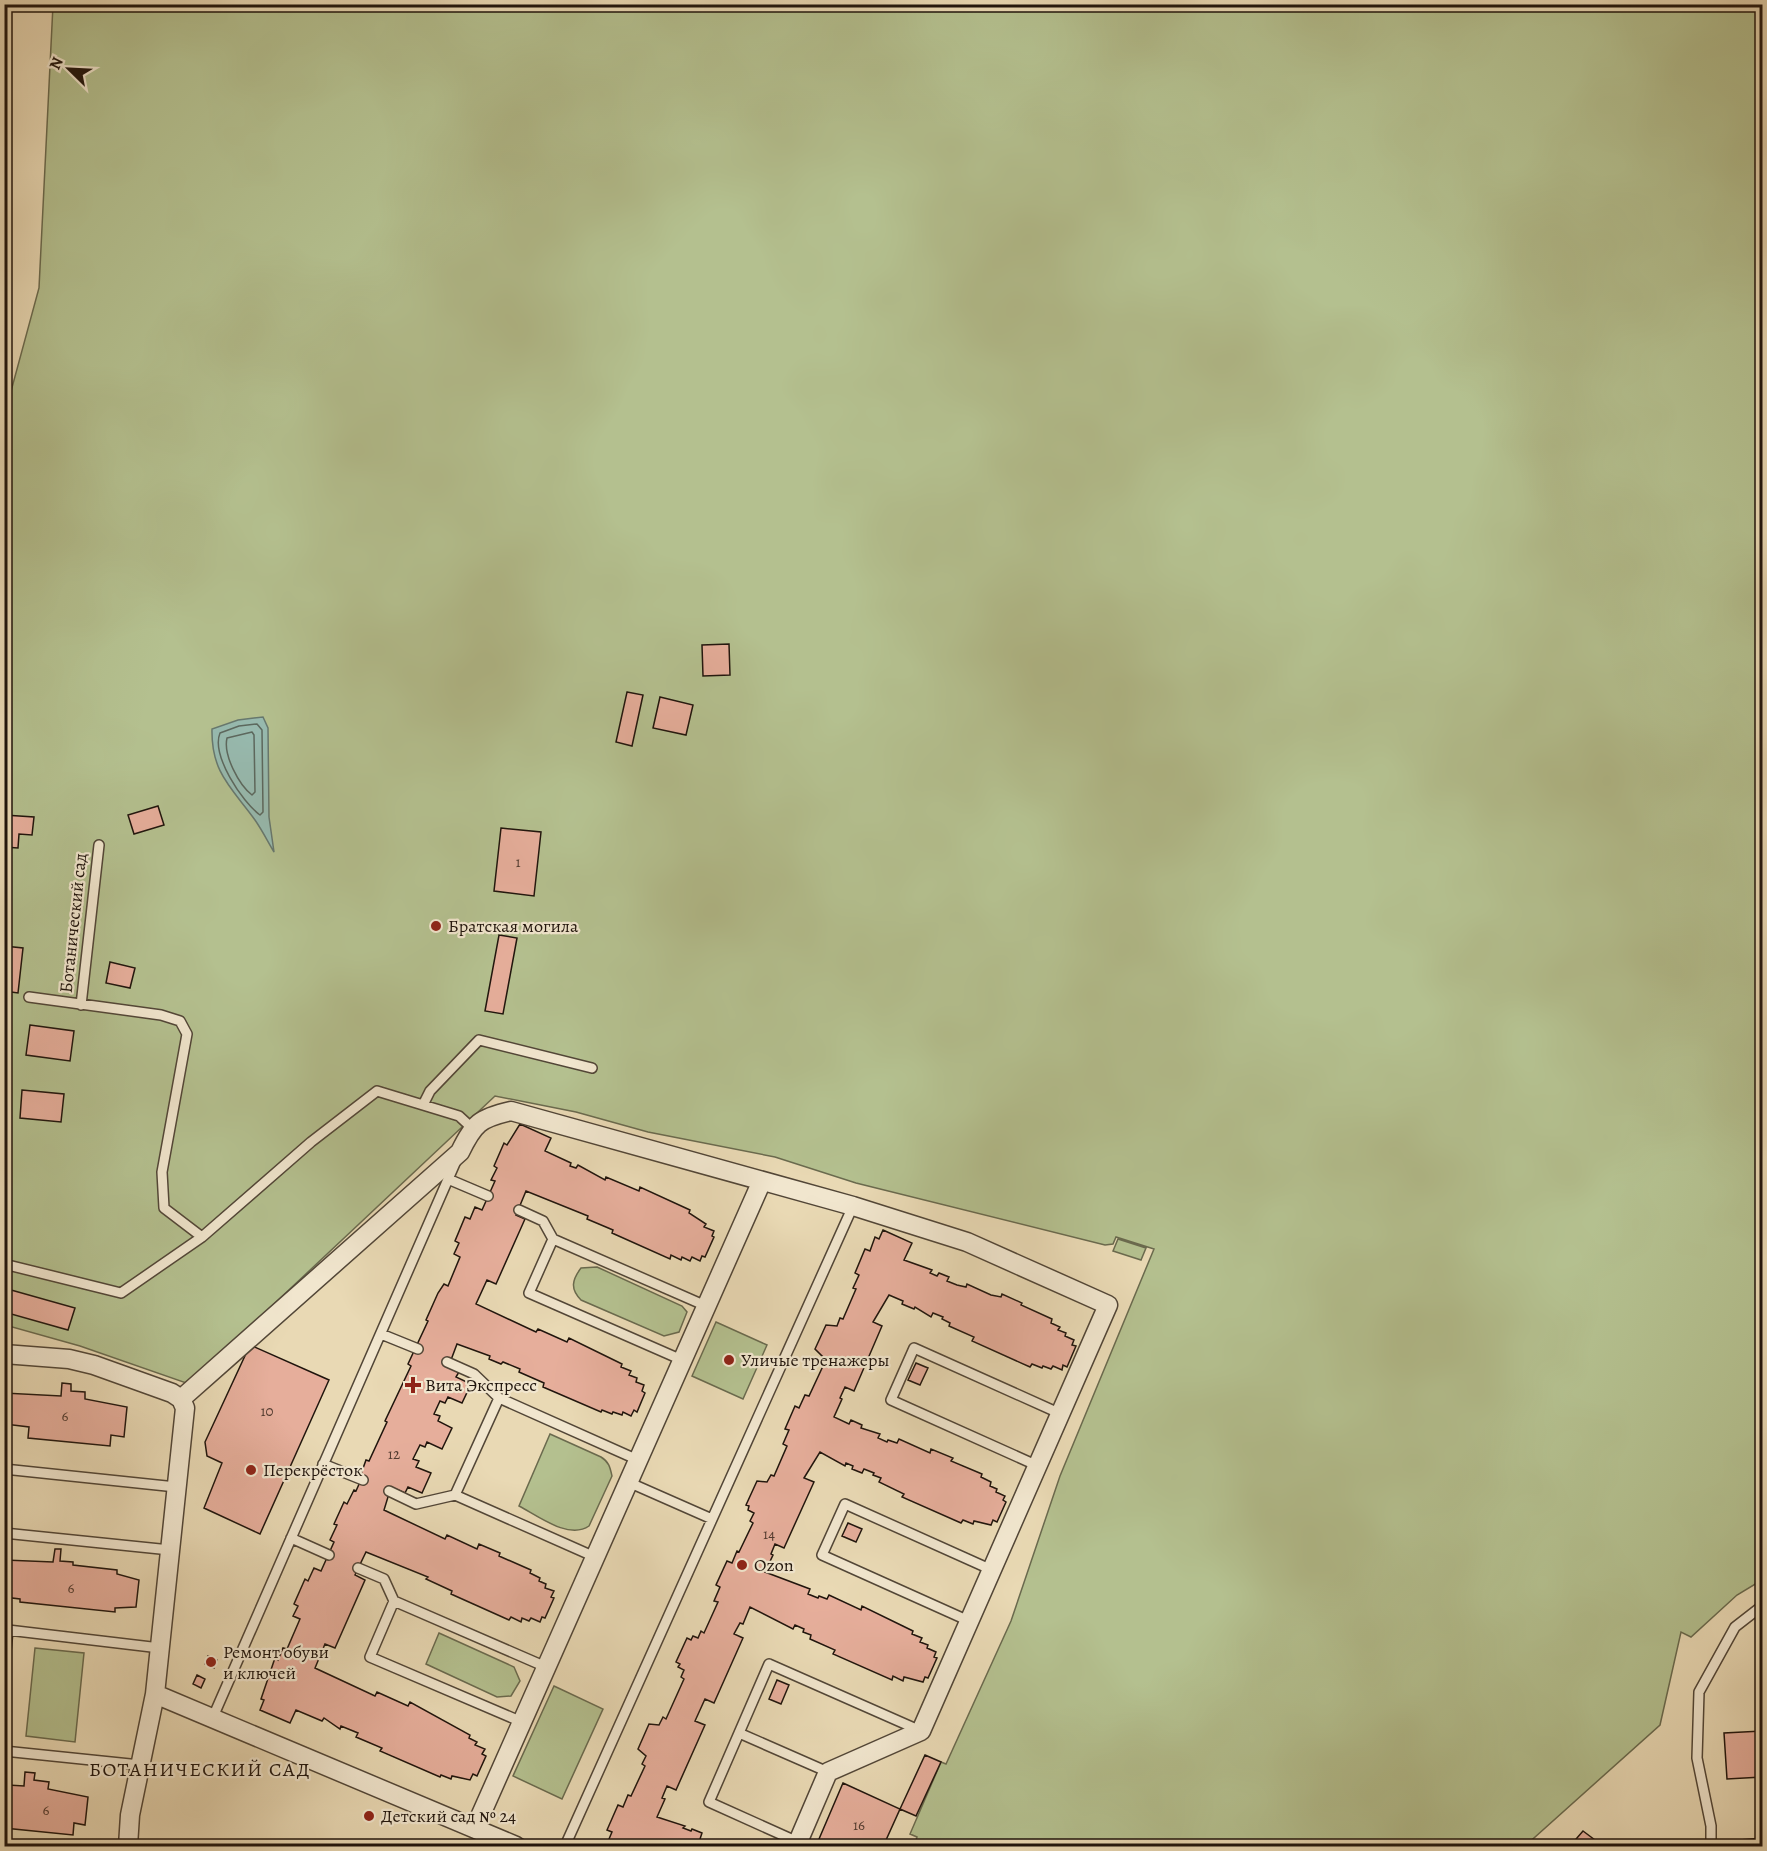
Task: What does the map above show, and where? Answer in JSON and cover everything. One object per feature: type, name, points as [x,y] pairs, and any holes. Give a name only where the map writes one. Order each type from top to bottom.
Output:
[{"type":"street","points":[[181,1399],[460,1152],[472,1128],[488,1116],[511,1111],[761,1183],[853,1206],[967,1242],[1108,1305],[921,1731],[828,1772],[799,1844]]},
{"type":"street","points":[[475,1828],[761,1183]]},
{"type":"street","points":[[4,1354],[69,1359],[94,1365],[172,1393],[181,1399],[185,1408],[155,1694],[130,1815],[128,1846]]},
{"type":"street","points":[[155,1694],[516,1846]]},
{"type":"lane","name":"Ботанический сад","points":[[81,1005],[99,845]]},
{"type":"lane","points":[[29,997],[161,1015],[180,1021],[187,1034],[162,1172],[164,1208],[202,1237]]},
{"type":"lane","points":[[423,1105],[430,1091],[479,1040],[592,1068]]},
{"type":"lane","points":[[4,1264],[121,1293],[202,1237],[311,1142],[377,1091],[459,1116],[472,1128]]},
{"type":"lane","points":[[213,1717],[460,1152]]},
{"type":"lane","points":[[448,1179],[488,1196]]},
{"type":"lane","points":[[565,1846],[853,1206]]},
{"type":"lane","points":[[519,1210],[543,1221],[553,1239],[706,1306]]},
{"type":"lane","points":[[553,1239],[529,1293],[682,1360]]},
{"type":"lane","points":[[381,1334],[418,1349]]},
{"type":"lane","points":[[1038,1466],[891,1400],[914,1348],[1061,1414]]},
{"type":"lane","points":[[447,1362],[474,1374],[499,1398],[638,1460]]},
{"type":"lane","points":[[455,1495],[499,1398]]},
{"type":"lane","points":[[323,1464],[363,1480]]},
{"type":"lane","points":[[4,1469],[176,1487]]},
{"type":"lane","points":[[628,1482],[712,1519]]},
{"type":"lane","points":[[389,1491],[416,1503],[455,1495],[595,1557]]},
{"type":"lane","points":[[969,1621],[822,1555],[831,1535],[845,1504],[992,1570]]},
{"type":"lane","points":[[4,1533],[170,1550]]},
{"type":"lane","points":[[291,1538],[329,1555]]},
{"type":"lane","points":[[358,1568],[384,1579],[394,1601],[546,1667]]},
{"type":"lane","points":[[394,1601],[370,1657],[522,1722]]},
{"type":"lane","points":[[1712,1846],[1711,1826],[1697,1758],[1699,1692],[1735,1627],[1762,1606]]},
{"type":"lane","points":[[4,1670],[6,1629],[160,1648]]},
{"type":"lane","points":[[799,1844],[709,1802],[769,1664],[921,1731]]},
{"type":"lane","points":[[739,1733],[828,1772]]},
{"type":"lane","points":[[4,1751],[140,1765]]},
{"type":"green space","points":[[53,5],[1762,5],[1762,1580],[1737,1595],[1691,1637],[1681,1632],[1660,1725],[1525,1846],[914,1846],[917,1837],[910,1834],[941,1762],[946,1764],[1011,1621],[1060,1476],[1154,1249],[1116,1237],[1113,1244],[1105,1245],[856,1183],[775,1157],[648,1132],[576,1112],[495,1096],[189,1384],[80,1346],[5,1325],[4,417],[39,288]]},
{"type":"green space","points":[[1118,1239],[1146,1248],[1141,1260],[1113,1251]]},
{"type":"green space","points":[[597,1267],[682,1306],[687,1312],[679,1332],[664,1336],[581,1300],[574,1288],[576,1277],[581,1268]]},
{"type":"green space","name":"Уличые тренажеры","points":[[716,1322],[767,1345],[743,1399],[692,1376]]},
{"type":"green space","points":[[550,1434],[601,1457],[610,1467],[612,1476],[589,1526],[581,1530],[554,1525],[519,1506]]},
{"type":"green space","points":[[439,1633],[514,1667],[520,1681],[511,1696],[497,1697],[426,1664]]},
{"type":"green space","points":[[35,1648],[84,1653],[75,1742],[26,1736]]},
{"type":"green space","points":[[554,1686],[603,1709],[562,1799],[513,1776]]},
{"type":"water","points":[[263,717],[268,728],[269,817],[274,852],[255,820],[224,779],[215,757],[213,744],[212,729],[238,720]]},
{"type":"building","points":[[729,644],[730,675],[703,676],[702,645]]},
{"type":"building","points":[[627,692],[643,695],[632,746],[616,742]]},
{"type":"building","points":[[660,697],[693,705],[686,735],[653,728]]},
{"type":"building","points":[[158,806],[164,825],[134,834],[128,815]]},
{"type":"building","points":[[4,815],[34,817],[32,835],[19,834],[18,848],[4,847]]},
{"type":"building","points":[[501,828],[541,832],[534,896],[494,891]]},
{"type":"building","points":[[499,935],[517,938],[503,1014],[485,1011]]},
{"type":"building","points":[[4,946],[23,948],[18,993],[4,991]]},
{"type":"building","points":[[110,962],[135,968],[130,988],[106,983]]},
{"type":"building","points":[[30,1025],[74,1031],[70,1061],[26,1055]]},
{"type":"building","points":[[22,1090],[64,1094],[61,1122],[20,1118]]},
{"type":"building","points":[[520,1124],[551,1138],[545,1151],[571,1163],[570,1166],[576,1168],[578,1165],[605,1180],[606,1177],[639,1191],[640,1187],[690,1210],[689,1213],[706,1224],[704,1227],[714,1231],[712,1236],[714,1237],[705,1257],[702,1256],[700,1261],[692,1257],[690,1261],[682,1257],[681,1260],[671,1255],[670,1259],[612,1233],[613,1230],[587,1219],[588,1216],[526,1191],[516,1215],[525,1219],[496,1284],[487,1280],[476,1304],[536,1332],[538,1329],[567,1342],[569,1338],[622,1364],[621,1367],[631,1371],[629,1375],[637,1378],[636,1382],[644,1385],[642,1391],[645,1393],[637,1412],[634,1410],[631,1416],[623,1412],[622,1415],[602,1410],[601,1412],[543,1387],[544,1383],[519,1372],[520,1369],[503,1362],[501,1364],[489,1359],[490,1356],[457,1344],[451,1360],[459,1372],[456,1377],[471,1384],[462,1403],[448,1397],[445,1403],[440,1401],[434,1414],[440,1416],[438,1421],[452,1428],[442,1449],[427,1442],[425,1447],[420,1445],[413,1459],[419,1461],[416,1467],[431,1473],[422,1493],[408,1487],[405,1493],[391,1487],[384,1510],[445,1539],[447,1535],[477,1549],[479,1544],[500,1553],[499,1556],[531,1570],[530,1573],[546,1584],[545,1588],[554,1591],[551,1597],[554,1598],[545,1618],[542,1617],[540,1622],[531,1618],[529,1621],[522,1618],[521,1622],[511,1617],[509,1620],[451,1594],[452,1591],[426,1579],[428,1577],[366,1552],[355,1575],[365,1580],[335,1648],[325,1644],[315,1668],[375,1696],[377,1692],[408,1706],[410,1702],[470,1735],[469,1738],[477,1742],[475,1745],[485,1749],[482,1754],[486,1756],[477,1776],[473,1774],[470,1780],[452,1776],[451,1779],[441,1775],[440,1777],[380,1751],[382,1748],[356,1737],[358,1733],[341,1726],[340,1729],[324,1718],[322,1721],[296,1710],[290,1723],[260,1710],[264,1700],[261,1699],[275,1658],[278,1660],[283,1648],[287,1649],[300,1619],[293,1616],[298,1606],[294,1604],[305,1579],[308,1581],[314,1568],[321,1571],[334,1542],[330,1540],[337,1525],[334,1524],[344,1502],[347,1504],[354,1490],[356,1491],[360,1482],[362,1483],[365,1476],[361,1474],[366,1460],[369,1461],[411,1366],[408,1364],[428,1321],[426,1320],[438,1293],[444,1284],[448,1286],[460,1257],[454,1254],[459,1243],[455,1241],[465,1217],[470,1219],[475,1207],[482,1210],[495,1181],[491,1180],[497,1168],[494,1166],[504,1143],[507,1145]]},
{"type":"building","points":[[883,1230],[912,1243],[904,1260],[932,1270],[930,1273],[937,1276],[939,1273],[949,1277],[947,1281],[957,1285],[966,1287],[967,1284],[991,1295],[1001,1297],[1002,1294],[1022,1303],[1021,1305],[1052,1319],[1051,1323],[1060,1327],[1058,1330],[1074,1340],[1072,1345],[1076,1346],[1067,1367],[1063,1365],[1062,1370],[1053,1366],[1051,1369],[1032,1364],[1030,1367],[972,1341],[974,1337],[949,1326],[950,1323],[942,1319],[943,1317],[933,1313],[931,1317],[915,1307],[914,1309],[902,1304],[903,1301],[889,1295],[873,1322],[882,1326],[854,1391],[845,1387],[834,1417],[849,1424],[851,1420],[862,1425],[861,1428],[880,1434],[878,1438],[887,1442],[888,1440],[897,1443],[899,1439],[930,1453],[931,1449],[953,1458],[951,1461],[982,1474],[981,1477],[991,1482],[990,1486],[997,1489],[996,1492],[1005,1496],[1003,1500],[1006,1502],[997,1522],[993,1520],[991,1525],[974,1521],[973,1524],[963,1520],[961,1523],[902,1497],[904,1494],[879,1482],[881,1478],[873,1475],[874,1473],[864,1469],[862,1473],[852,1469],[853,1466],[846,1463],[845,1466],[820,1452],[804,1478],[814,1482],[784,1548],[775,1544],[771,1554],[773,1555],[765,1572],[810,1589],[808,1594],[818,1598],[819,1596],[827,1599],[829,1595],[861,1610],[862,1606],[913,1631],[912,1634],[922,1638],[920,1642],[936,1652],[934,1657],[937,1658],[928,1678],[925,1677],[923,1682],[904,1677],[903,1681],[893,1676],[892,1680],[833,1654],[835,1650],[810,1639],[811,1635],[803,1632],[804,1629],[795,1625],[793,1629],[750,1607],[743,1624],[740,1623],[734,1634],[743,1638],[714,1703],[705,1699],[695,1721],[705,1725],[676,1790],[667,1786],[662,1798],[665,1799],[657,1817],[685,1826],[683,1828],[691,1831],[692,1829],[702,1833],[700,1839],[717,1846],[606,1846],[612,1832],[607,1830],[618,1805],[623,1807],[628,1795],[631,1796],[645,1766],[642,1764],[646,1756],[638,1749],[649,1724],[659,1725],[663,1717],[666,1719],[684,1679],[681,1677],[684,1670],[678,1667],[680,1664],[676,1662],[687,1638],[691,1640],[693,1636],[698,1638],[701,1631],[704,1633],[718,1602],[714,1601],[720,1587],[716,1585],[727,1561],[732,1563],[753,1523],[750,1521],[754,1513],[748,1510],[749,1506],[746,1505],[757,1481],[767,1482],[771,1475],[774,1476],[787,1446],[783,1444],[789,1430],[785,1429],[795,1406],[799,1408],[805,1395],[809,1396],[823,1366],[819,1365],[823,1357],[815,1349],[826,1325],[837,1326],[840,1318],[843,1319],[856,1289],[853,1288],[859,1275],[855,1273],[865,1249],[870,1251],[875,1237],[879,1239]]},
{"type":"building","points":[[4,1288],[75,1308],[68,1330],[4,1312]]},
{"type":"building","points":[[250,1345],[329,1380],[260,1534],[204,1508],[222,1463],[207,1456],[205,1442]]},
{"type":"building","points":[[916,1363],[928,1368],[920,1385],[908,1380]]},
{"type":"building","points":[[62,1383],[71,1384],[71,1391],[85,1392],[85,1399],[127,1407],[124,1437],[111,1435],[110,1446],[28,1438],[29,1427],[5,1424],[4,1429],[4,1393],[61,1396]]},
{"type":"building","points":[[848,1523],[862,1529],[856,1542],[842,1536]]},
{"type":"building","points":[[55,1549],[61,1549],[60,1561],[73,1562],[73,1565],[117,1570],[117,1574],[139,1580],[136,1607],[115,1608],[115,1612],[20,1602],[20,1599],[4,1597],[5,1560],[53,1562]]},
{"type":"building","name":"Ремонт обуви и ключей","points":[[208,1656],[217,1660],[214,1668],[205,1664]]},
{"type":"building","points":[[197,1675],[205,1679],[201,1688],[193,1684]]},
{"type":"building","points":[[777,1680],[789,1685],[781,1704],[769,1699]]},
{"type":"building","points":[[1762,1731],[1762,1777],[1727,1779],[1724,1733]]},
{"type":"building","points":[[925,1755],[941,1762],[916,1816],[900,1809]]},
{"type":"building","points":[[25,1772],[35,1773],[34,1780],[49,1782],[48,1789],[88,1797],[85,1825],[74,1823],[73,1835],[4,1828],[4,1788],[8,1785],[24,1786]]},
{"type":"building","points":[[843,1783],[900,1809],[886,1840],[880,1846],[816,1846]]},
{"type":"building","points":[[1583,1831],[1603,1846],[1570,1846]]},
{"type":"building","points":[[1762,1838],[1762,1846],[1741,1846],[1740,1840]]},
{"type":"place","name":"Братская могила","points":[[436,926]]},
{"type":"place","name":"Уличые тренажеры","points":[[729,1360]]},
{"type":"place","name":"Вита Экспресс","points":[[413,1385]]},
{"type":"place","name":"Перекрёсток","points":[[251,1470]]},
{"type":"place","name":"Ozon","points":[[742,1565]]},
{"type":"place","name":"Ремонт обуви и ключей","points":[[211,1662]]},
{"type":"place","name":"Детский сад № 24","points":[[369,1816]]},
{"type":"district","name":"БОТАНИЧЕСКИЙ САД","points":[[200,1769]]}]
